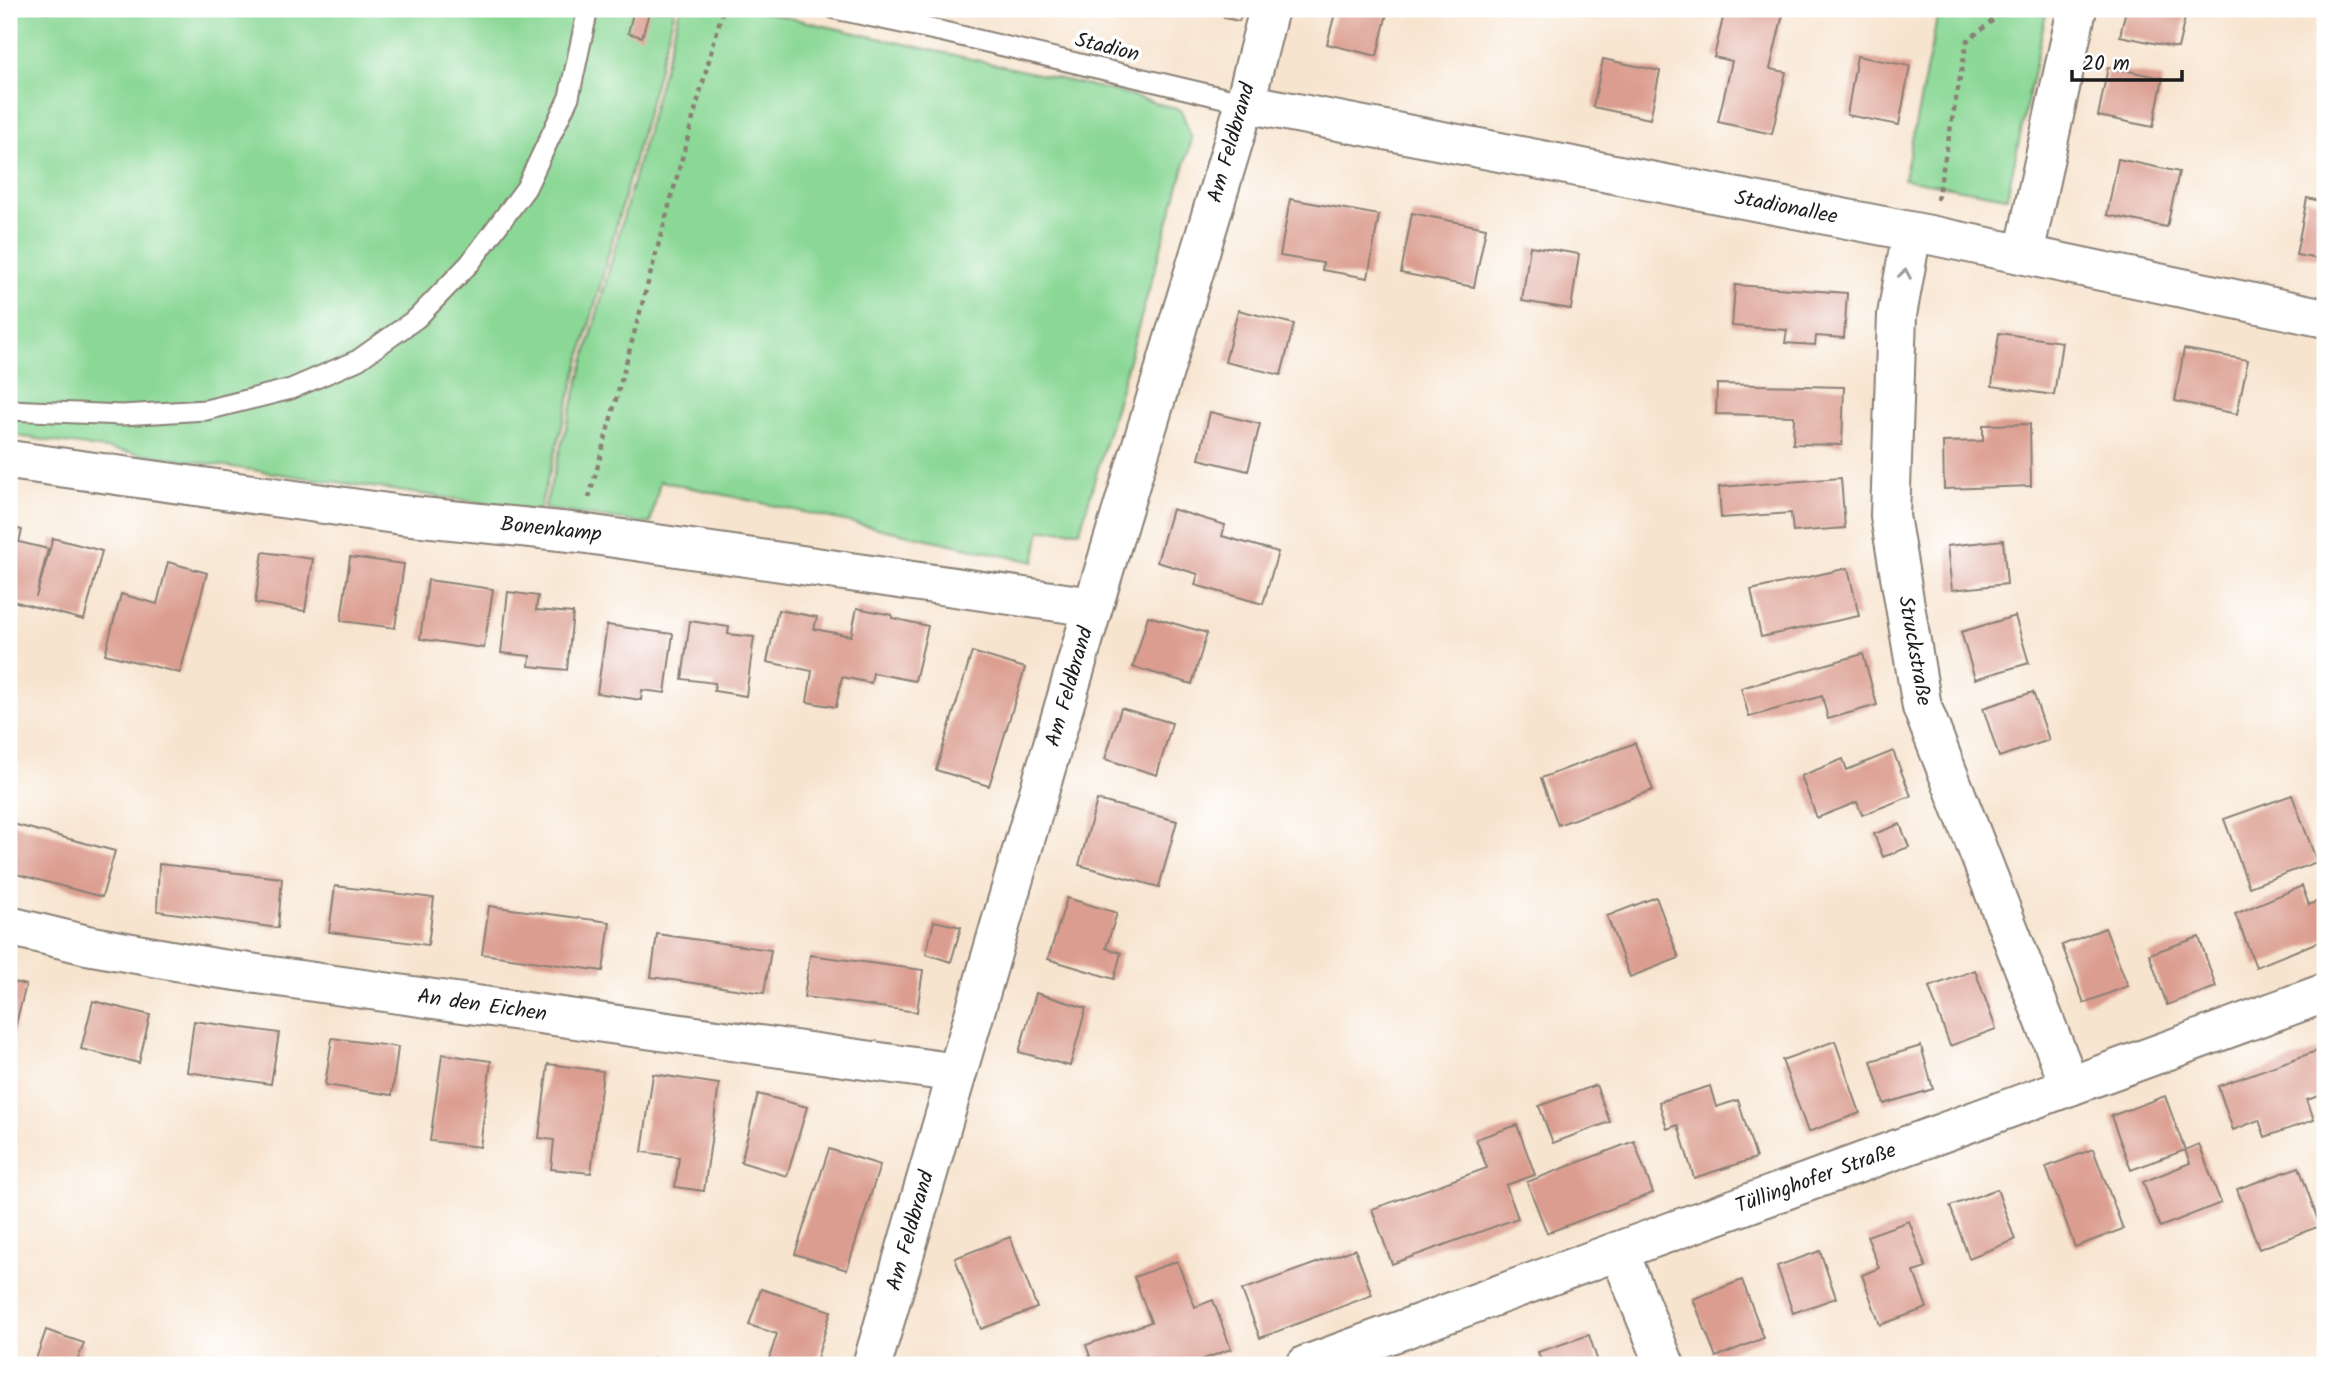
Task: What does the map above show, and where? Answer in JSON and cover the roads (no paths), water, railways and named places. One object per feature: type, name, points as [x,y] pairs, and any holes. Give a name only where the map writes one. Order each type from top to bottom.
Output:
[{"type":"street","name":"Am Feldbrand","points":[[872,1365],[1093,607],[1245,103],[1269,9]]},
{"type":"street","points":[[2024,254],[2077,9]]},
{"type":"street","name":"Stadionallee","points":[[1245,103],[1921,233],[2325,318]]},
{"type":"street","name":"Struckstraße","points":[[1921,233],[1897,315],[1890,516],[1922,707],[2070,1086]]},
{"type":"street","name":"Bonenkamp","points":[[9,460],[402,515],[580,533],[1093,607]]},
{"type":"street","name":"An den Eichen","points":[[9,926],[86,945],[215,968],[957,1073]]},
{"type":"street","name":"Tüllinghofer Straße","points":[[1306,1365],[2325,993]]},
{"type":"street","points":[[1619,1251],[1665,1365]]},
{"type":"lane","points":[[9,410],[122,415],[206,410],[291,388],[358,360],[417,318],[470,263],[526,188],[569,97],[588,9]]},
{"type":"lane","name":"Stadion","points":[[835,9],[1245,103]]}]
